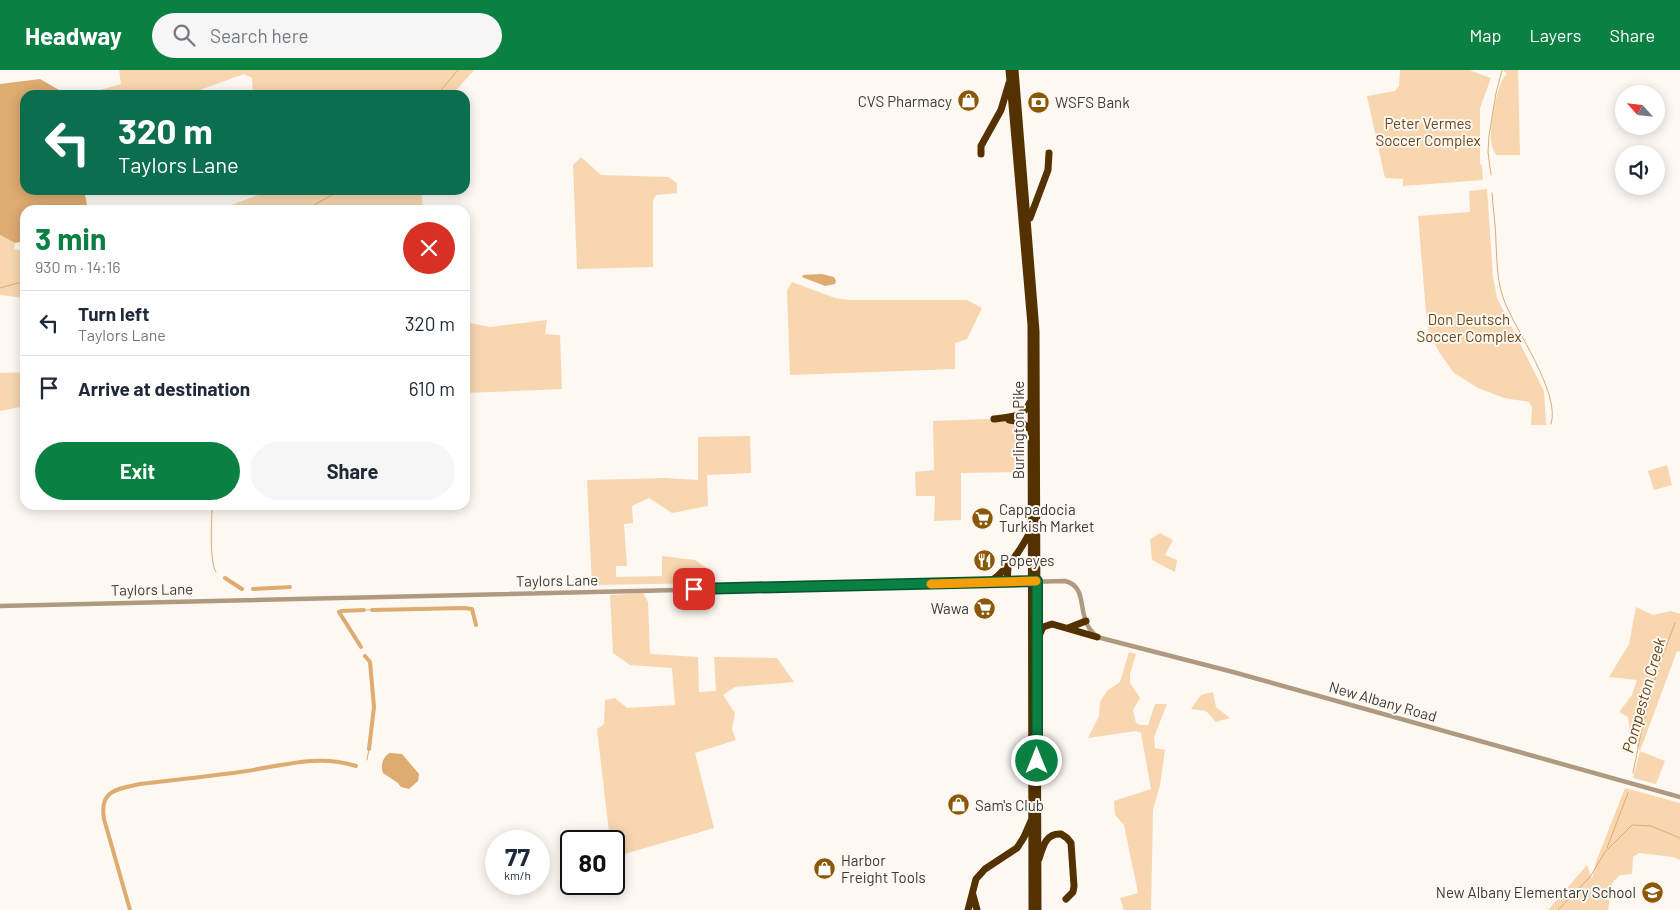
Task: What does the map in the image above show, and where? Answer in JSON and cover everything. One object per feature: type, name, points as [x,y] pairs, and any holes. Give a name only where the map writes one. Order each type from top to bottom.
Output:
[{"type":"highway","name":"Burlington Pike","points":[[1015,70],[1036,330],[1032,910]]},
{"type":"highway","name":"Burlington Pike","points":[[1010,74],[1030,308],[1032,527],[1038,639],[1038,910]]},
{"type":"highway","points":[[981,154],[980,146],[1001,110],[1010,74]]},
{"type":"highway","points":[[1028,223],[1048,170],[1050,153]]},
{"type":"highway","points":[[1031,430],[1020,421],[994,419],[1021,414],[1029,406],[1032,397]]},
{"type":"highway","points":[[990,582],[1002,574],[1024,545],[1032,527]]},
{"type":"highway","points":[[1007,582],[1006,572],[1008,566]]},
{"type":"highway","points":[[1065,628],[1073,627],[1086,621]]},
{"type":"highway","points":[[1038,639],[1044,627],[1048,625],[1097,637]]},
{"type":"highway","points":[[968,910],[976,879],[980,873],[1017,848],[1024,837],[1032,816]]},
{"type":"highway","points":[[1037,867],[1046,839],[1056,834],[1061,834],[1067,838],[1071,843],[1074,886],[1073,892],[1066,899]]},
{"type":"highway","points":[[972,892],[977,910]]},
{"type":"street","name":"Taylors Lane","points":[[0,606],[1065,581],[1071,582],[1076,586],[1080,593],[1086,621]]},
{"type":"street","points":[[1086,621],[1097,637]]},
{"type":"street","name":"New Albany Road","points":[[1097,637],[1234,672],[1680,797]]},
{"type":"green space","points":[[119,70],[474,70],[456,90],[253,90],[252,78],[244,74],[200,90],[100,90],[121,84]]},
{"type":"green space","name":"Peter Vermes Soccer Complex","points":[[1400,70],[1469,70],[1491,78],[1480,108],[1480,164],[1482,165],[1483,180],[1403,186],[1403,179],[1385,178],[1367,96],[1395,91],[1399,86]]},
{"type":"green space","points":[[1503,70],[1518,70],[1520,155],[1496,155],[1491,143],[1495,104],[1500,85],[1507,74]]},
{"type":"green space","points":[[581,157],[601,175],[668,177],[677,183],[677,193],[656,195],[653,201],[653,267],[577,269],[573,165]]},
{"type":"green space","name":"Don Deutsch Soccer Complex","points":[[1487,189],[1493,277],[1497,298],[1544,391],[1546,425],[1531,425],[1532,407],[1529,402],[1504,398],[1478,388],[1454,373],[1439,352],[1429,333],[1418,216],[1470,212],[1469,191]]},
{"type":"green space","points":[[258,195],[422,195],[422,205],[231,205]]},
{"type":"green space","points":[[0,235],[15,243],[14,249],[20,250],[20,297],[0,295]]},
{"type":"green space","points":[[792,282],[835,298],[849,300],[967,300],[982,308],[967,339],[955,343],[955,369],[790,375],[787,290]]},
{"type":"green space","points":[[547,320],[545,334],[560,335],[562,389],[470,393],[470,323],[490,327]]},
{"type":"green space","points":[[20,372],[20,407],[0,411],[0,373]]},
{"type":"green space","points":[[1021,418],[1022,472],[961,473],[961,520],[934,521],[935,496],[916,496],[915,472],[934,470],[933,421]]},
{"type":"green space","points":[[750,436],[751,473],[707,475],[708,506],[672,513],[649,498],[632,506],[633,523],[624,524],[627,566],[616,566],[616,577],[662,576],[662,556],[695,560],[711,571],[711,583],[592,585],[587,480],[665,478],[698,480],[698,437]]},
{"type":"green space","points":[[1667,465],[1672,485],[1654,490],[1648,471]]},
{"type":"green space","points":[[1160,533],[1173,540],[1165,555],[1177,560],[1175,572],[1152,560],[1150,539]]},
{"type":"green space","points":[[643,593],[648,602],[650,654],[698,657],[699,692],[716,691],[714,657],[777,658],[794,682],[735,687],[723,695],[735,713],[732,729],[736,740],[695,753],[714,828],[625,854],[625,830],[609,830],[597,729],[604,724],[605,700],[615,698],[627,708],[675,705],[672,668],[630,665],[613,653],[610,595]]},
{"type":"green space","points":[[1636,607],[1653,615],[1671,611],[1680,614],[1680,652],[1677,651],[1640,751],[1630,734],[1628,717],[1619,712],[1632,695],[1637,680],[1609,677],[1629,644]]},
{"type":"green space","points":[[1129,652],[1136,654],[1130,674],[1130,683],[1140,698],[1133,710],[1136,723],[1148,725],[1155,704],[1167,704],[1154,737],[1155,748],[1165,750],[1160,785],[1153,810],[1151,910],[1124,910],[1120,898],[1138,893],[1124,825],[1115,815],[1114,801],[1151,789],[1141,733],[1136,731],[1088,738],[1099,716],[1100,702],[1107,691],[1120,682]]},
{"type":"green space","points":[[1213,692],[1216,707],[1230,718],[1216,722],[1206,711],[1191,709],[1201,695]]},
{"type":"green space","points":[[1640,751],[1665,761],[1656,784],[1633,778]]},
{"type":"green space","points":[[1625,788],[1680,803],[1680,860],[1673,857],[1639,853],[1633,857],[1632,874],[1620,875],[1612,883],[1608,910],[1548,910],[1587,865],[1592,879],[1596,862]]},
{"type":"shaded area","points":[[40,79],[59,90],[20,90],[20,195],[85,195],[87,205],[20,205],[20,242],[15,243],[0,235],[0,84]]},
{"type":"shaded area","points":[[822,274],[834,277],[836,281],[835,284],[825,286],[802,277],[803,275]]},
{"type":"shaded area","points":[[390,753],[402,754],[419,774],[418,781],[409,789],[401,787],[383,773],[383,761]]},
{"type":"waterway","points":[[441,90],[458,70]]},
{"type":"waterway","points":[[1491,175],[1488,152],[1489,136],[1502,70]]},
{"type":"waterway","points":[[1492,193],[1500,286],[1510,313],[1543,379],[1552,411],[1551,424]]},
{"type":"waterway","points":[[314,205],[332,195]]},
{"type":"waterway","points":[[0,288],[20,282]]},
{"type":"waterway","points":[[212,510],[212,560],[216,572]]},
{"type":"waterway","points":[[225,578],[242,589]]},
{"type":"waterway","points":[[253,589],[290,587]]},
{"type":"waterway","points":[[372,610],[472,609],[476,625]]},
{"type":"waterway","points":[[364,610],[372,610]]},
{"type":"waterway","points":[[339,612],[364,610]]},
{"type":"waterway","points":[[339,612],[361,647]]},
{"type":"waterway","name":"Pompeston Creek","points":[[1633,773],[1642,728],[1658,668],[1675,623]]},
{"type":"waterway","points":[[365,656],[370,662],[374,707],[369,749]]},
{"type":"waterway","points":[[367,760],[369,749]]},
{"type":"waterway","points":[[130,910],[104,819],[104,802],[111,792],[140,784],[247,771],[301,762],[329,761],[356,766]]},
{"type":"waterway","name":"Pompeston Creek","points":[[1607,848],[1628,793]]},
{"type":"waterway","name":"Pompeston Creek","points":[[1558,910],[1590,877],[1605,852],[1632,825],[1651,826],[1680,838]]},
{"type":"slow traffic","points":[[931,584],[1036,581]]},
{"type":"place","name":"CVS Pharmacy","points":[[968,101]]},
{"type":"place","name":"WSFS Bank","points":[[1039,102]]},
{"type":"place","name":"Cappadocia Turkish Market","points":[[983,518]]},
{"type":"place","name":"Popeyes","points":[[984,560]]},
{"type":"place","name":"Wawa","points":[[985,608]]},
{"type":"place","name":"Sam's Club","points":[[959,805]]},
{"type":"place","name":"Harbor Freight Tools","points":[[825,869]]},
{"type":"place","name":"New Albany Elementary School","points":[[1652,892]]},
{"type":"route","points":[[694,589],[1037,581],[1037,761]]}]
